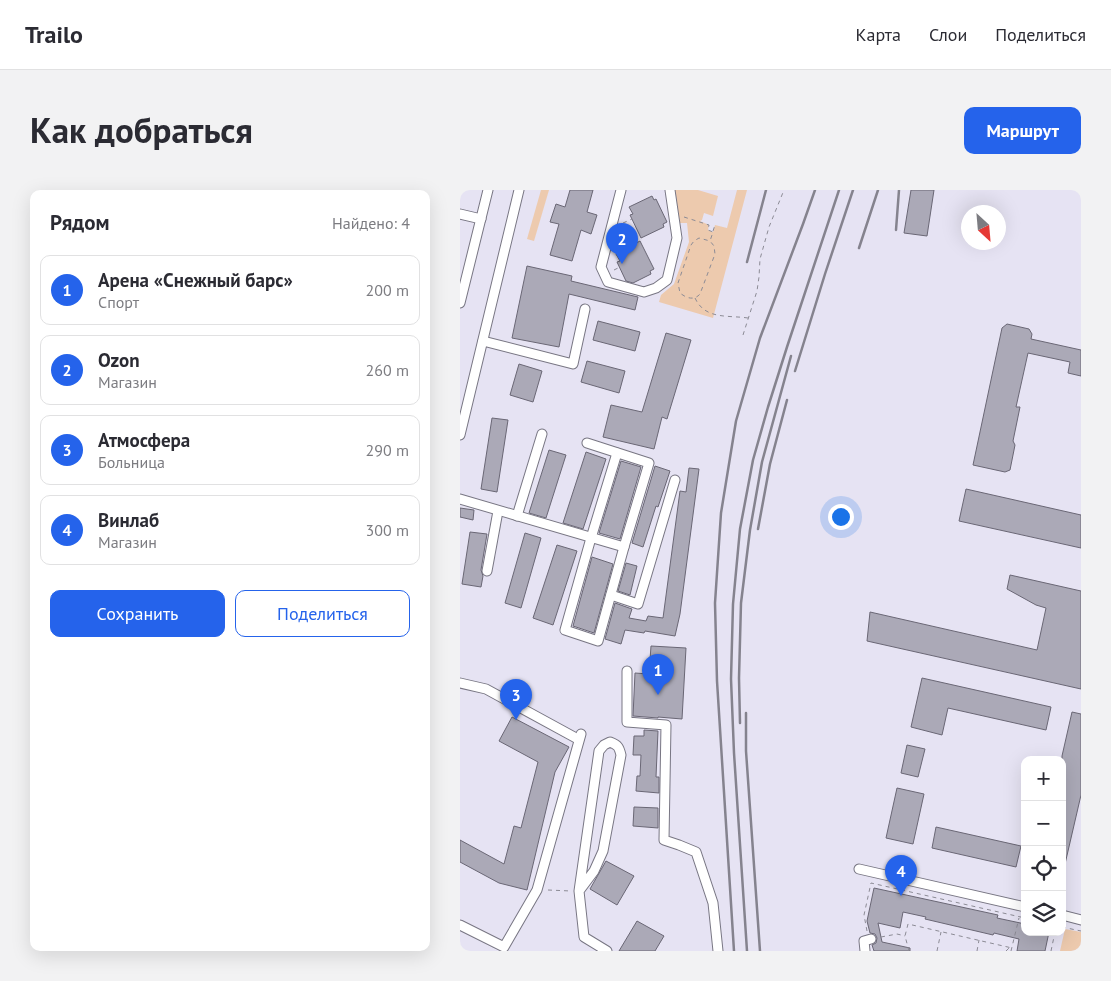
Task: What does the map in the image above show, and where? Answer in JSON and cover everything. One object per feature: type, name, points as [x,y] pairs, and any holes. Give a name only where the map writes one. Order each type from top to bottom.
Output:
[{"type":"street","points":[[460,303],[488,190]]},
{"type":"street","points":[[460,435],[520,190]]},
{"type":"street","points":[[621,190],[601,267],[608,282],[644,292],[656,288],[667,280],[677,238],[670,190]]},
{"type":"street","points":[[460,214],[481,219]]},
{"type":"street","points":[[483,341],[574,364],[586,309]]},
{"type":"street","points":[[517,516],[542,434]]},
{"type":"street","points":[[587,443],[649,463],[598,641],[565,630],[617,453]]},
{"type":"street","points":[[611,595],[638,604],[675,480]]},
{"type":"street","points":[[460,499],[624,547]]},
{"type":"street","points":[[487,571],[498,511]]},
{"type":"street","points":[[627,671],[627,722],[666,725],[664,840],[696,852],[713,903],[718,951]]},
{"type":"street","points":[[460,682],[486,689],[578,736],[537,890],[504,947],[460,925]]},
{"type":"street","points":[[579,891],[594,871],[603,851],[621,755],[616,744],[610,742],[599,751],[579,891],[584,937],[607,951]]},
{"type":"street","points":[[859,869],[1021,907]]},
{"type":"street","points":[[1066,916],[1081,920]]},
{"type":"street","points":[[865,951],[864,941],[871,940]]},
{"type":"path","points":[[743,335],[757,291],[760,277],[760,259],[769,227],[784,190]]},
{"type":"path","points":[[674,214],[709,225],[708,230],[713,232]]},
{"type":"path","points":[[615,245],[618,242],[622,217]]},
{"type":"path","points":[[622,223],[632,219]]},
{"type":"path","points":[[710,241],[715,225]]},
{"type":"path","points":[[699,238],[710,241],[714,246],[715,254],[700,294],[691,298],[685,297],[680,293],[678,283],[691,245],[699,238]]},
{"type":"path","points":[[611,272],[620,267]]},
{"type":"path","points":[[695,297],[698,305],[703,310],[725,317],[749,318]]},
{"type":"path","points":[[864,915],[871,883],[1019,917]]},
{"type":"path","points":[[537,890],[579,891]]},
{"type":"path","points":[[1011,951],[1021,912]]},
{"type":"path","points":[[908,951],[905,936],[908,924],[1011,947]]},
{"type":"path","points":[[1066,928],[1081,931]]},
{"type":"path","points":[[937,951],[941,932]]},
{"type":"path","points":[[881,937],[896,934],[905,936]]},
{"type":"path","points":[[1051,951],[1054,936]]},
{"type":"path","points":[[977,951],[979,940]]},
{"type":"path","points":[[1006,951],[1011,947]]},
{"type":"shaded area","points":[[541,190],[549,190],[534,241],[527,239]]},
{"type":"shaded area","points":[[675,190],[698,190],[718,196],[713,216],[704,213],[700,221],[709,225],[708,230],[713,232],[715,225],[727,228],[737,190],[747,190],[713,318],[659,302],[661,295],[674,284],[689,242],[687,223],[680,223]]},
{"type":"shaded area","points":[[1066,929],[1081,932],[1081,951],[1060,951],[1063,936],[1066,936]]},
{"type":"building","points":[[570,190],[593,190],[587,212],[597,215],[591,234],[581,230],[572,261],[550,255],[559,224],[550,222],[556,204],[565,207]]},
{"type":"building","points":[[911,190],[934,190],[927,236],[904,233]]},
{"type":"building","points":[[652,196],[654,200],[656,199],[667,222],[663,224],[664,227],[641,238],[630,215],[633,214],[629,207]]},
{"type":"building","points":[[640,241],[654,269],[650,271],[651,274],[633,283],[626,281],[617,262],[620,261],[616,254]]},
{"type":"building","points":[[527,266],[572,276],[571,281],[638,297],[635,310],[569,294],[559,347],[512,338]]},
{"type":"building","points":[[598,321],[640,332],[635,351],[593,340]]},
{"type":"building","points":[[1007,324],[1029,329],[1032,334],[1031,339],[1081,350],[1081,376],[1068,373],[1070,362],[1028,353],[1016,407],[1020,407],[1013,441],[1015,445],[1010,470],[1005,472],[973,465],[1002,328]]},
{"type":"building","points":[[666,333],[691,340],[667,419],[662,417],[654,449],[603,437],[611,405],[642,412]]},
{"type":"building","points":[[587,361],[625,371],[619,393],[581,382]]},
{"type":"building","points":[[519,364],[542,371],[533,402],[510,395]]},
{"type":"building","points":[[492,418],[508,420],[497,492],[481,489]]},
{"type":"building","points":[[549,450],[566,455],[546,518],[529,513]]},
{"type":"building","points":[[586,452],[606,459],[583,529],[563,523]]},
{"type":"building","points":[[621,461],[641,467],[620,539],[599,533]]},
{"type":"building","points":[[655,466],[670,471],[643,547],[632,543]]},
{"type":"building","points":[[689,468],[699,469],[680,614],[675,636],[625,630],[621,644],[605,639],[615,603],[632,609],[629,618],[646,621],[648,616],[663,618],[680,491],[686,492]]},
{"type":"building","points":[[966,489],[1081,515],[1081,548],[959,521]]},
{"type":"building","points":[[460,508],[474,510],[473,520],[460,517]]},
{"type":"building","points":[[470,532],[487,534],[481,570],[483,576],[481,587],[462,584]]},
{"type":"building","points":[[525,533],[541,538],[521,608],[505,603]]},
{"type":"building","points":[[557,545],[577,551],[553,625],[533,618]]},
{"type":"building","points":[[592,557],[613,564],[594,633],[573,626]]},
{"type":"building","points":[[626,563],[637,566],[630,595],[618,591]]},
{"type":"building","points":[[1010,575],[1081,591],[1081,689],[867,641],[870,612],[1037,650],[1046,608],[1036,605],[1007,589]]},
{"type":"building","points":[[651,646],[686,648],[682,719],[633,716],[635,673],[649,674]]},
{"type":"building","points":[[922,678],[1051,707],[1046,730],[948,708],[942,735],[911,727]]},
{"type":"building","points":[[1072,712],[1081,714],[1081,795],[1066,860],[1066,756],[1062,756]]},
{"type":"building","points":[[512,717],[569,747],[555,772],[527,890],[499,883],[460,862],[460,840],[504,864],[514,826],[521,828],[538,762],[499,741]]},
{"type":"building","points":[[644,730],[658,731],[656,777],[659,777],[659,793],[636,791],[637,776],[640,776],[641,755],[633,755],[634,736],[644,736]]},
{"type":"building","points":[[907,745],[925,749],[918,777],[901,773]]},
{"type":"building","points":[[897,788],[924,794],[913,844],[886,838]]},
{"type":"building","points":[[634,807],[658,808],[658,828],[633,826]]},
{"type":"building","points":[[936,827],[1021,846],[1016,867],[932,848]]},
{"type":"building","points":[[606,861],[634,876],[617,905],[590,889]]},
{"type":"building","points":[[874,888],[998,915],[997,918],[1021,923],[1021,936],[1048,936],[1045,951],[1017,951],[1019,939],[994,933],[993,935],[903,912],[900,928],[878,923],[882,942],[910,948],[910,951],[874,951],[872,945],[876,943],[877,938],[875,934],[870,933],[867,921]]},
{"type":"building","points":[[637,921],[664,936],[655,951],[619,951]]},
{"type":"railway","points":[[747,262],[766,190]]},
{"type":"railway","points":[[734,951],[717,681],[715,603],[721,513],[736,421],[760,338],[815,190]]},
{"type":"railway","points":[[747,951],[731,679],[733,604],[740,529],[753,460],[768,407],[839,190]]},
{"type":"railway","points":[[795,371],[853,190]]},
{"type":"railway","points":[[859,248],[878,190]]},
{"type":"railway","points":[[896,230],[899,190]]},
{"type":"railway","points":[[740,723],[741,603],[750,530],[762,462],[791,356]]},
{"type":"railway","points":[[758,529],[770,464],[787,400]]},
{"type":"railway","points":[[746,713],[746,751],[760,951]]},
{"type":"place","name":"Ozon","points":[[622,264]]},
{"type":"place","name":"Арена «Снежный барс»","points":[[658,695]]},
{"type":"place","name":"Атмосфера","points":[[516,720]]},
{"type":"place","name":"Винлаб","points":[[901,896]]}]
